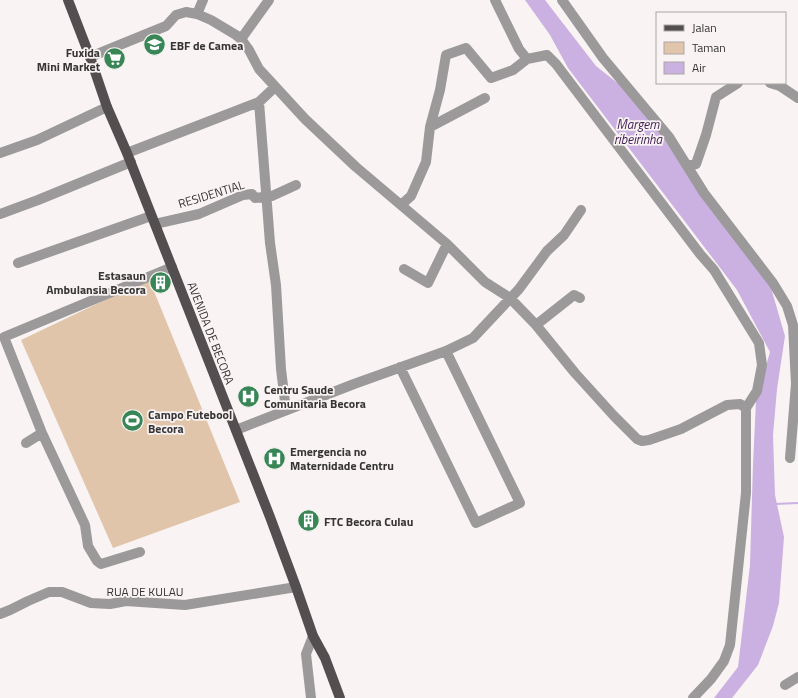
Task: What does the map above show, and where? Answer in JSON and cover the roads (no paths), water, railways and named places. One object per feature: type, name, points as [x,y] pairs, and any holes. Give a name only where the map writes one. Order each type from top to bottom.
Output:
[{"type":"main road","name":"AVENIDA DE BECORA","points":[[68,0],[107,107],[129,158],[236,430],[296,587],[313,636],[325,658],[340,698]]},
{"type":"street","points":[[197,14],[203,0]]},
{"type":"street","points":[[241,39],[269,0]]},
{"type":"street","points":[[495,0],[519,49],[527,59]]},
{"type":"street","points":[[562,0],[603,58],[668,137],[704,193],[773,283],[787,306],[793,325],[796,384],[790,458]]},
{"type":"street","points":[[90,57],[166,26],[176,15],[186,12],[197,14],[211,20],[241,39],[250,50],[259,69],[275,87],[305,119],[356,167],[447,244],[485,282],[510,298],[536,325],[575,373],[637,440],[649,440],[681,429],[727,406],[740,404],[746,408]]},
{"type":"street","points":[[401,205],[411,196],[426,162],[430,126],[440,90],[446,55],[466,48],[491,78],[513,70],[527,59],[547,55],[556,64],[700,254],[714,270],[749,325],[759,343],[762,365],[757,391],[746,408],[746,493],[730,645],[724,661],[711,679],[693,698]]},
{"type":"street","points":[[687,166],[696,164],[706,135],[716,97],[736,84]]},
{"type":"street","points":[[773,84],[780,86],[798,98]]},
{"type":"street","points":[[0,214],[38,200],[198,124],[259,102],[275,87]]},
{"type":"street","points":[[430,126],[485,98]]},
{"type":"street","points":[[259,102],[270,243],[276,284],[281,368],[286,410]]},
{"type":"street","points":[[0,153],[37,140],[107,107]]},
{"type":"street","name":"RESIDENTIAL","points":[[18,263],[153,220],[198,214],[243,195],[252,194],[255,198],[272,196],[296,185]]},
{"type":"street","points":[[236,430],[354,384],[446,351],[473,338],[519,289],[546,251],[564,235],[581,210]]},
{"type":"street","points":[[404,269],[428,282],[447,244]]},
{"type":"street","points":[[140,552],[102,564],[97,561],[88,546],[85,525],[42,433],[4,337],[172,267]]},
{"type":"street","points":[[536,325],[574,295],[580,298]]},
{"type":"street","points":[[400,368],[476,523],[520,503],[446,351]]},
{"type":"street","points":[[26,443],[42,433]]},
{"type":"street","name":"RUA DE KULAU","points":[[0,614],[28,600],[50,592],[62,592],[92,603],[110,604],[126,602],[185,605],[296,587]]},
{"type":"street","points":[[311,698],[306,654],[313,636]]},
{"type":"street","points":[[785,685],[798,676]]},
{"type":"water","name":"Margem ribeirinha","points":[[525,0],[545,0],[596,66],[620,85],[650,119],[771,288],[785,336],[777,389],[773,435],[775,495],[784,537],[779,603],[773,626],[758,665],[732,698],[714,698],[738,667],[750,565],[756,401],[770,352],[737,290],[568,68],[550,35]]},
{"type":"waterway","points":[[775,504],[798,503]]},
{"type":"place","name":"EBF de Camea","points":[[155,45]]},
{"type":"place","name":"Fuxida Mini Market","points":[[115,59]]},
{"type":"place","name":"Estasaun Ambulansia Becora","points":[[161,282]]},
{"type":"place","name":"Centru Saude Comunitaria Becora","points":[[249,396]]},
{"type":"place","name":"Campo Futebool Becora","points":[[132,421]]},
{"type":"place","name":"Emergencia no Maternidade Centru","points":[[275,458]]},
{"type":"place","name":"FTC Becora Culau","points":[[308,521]]}]
